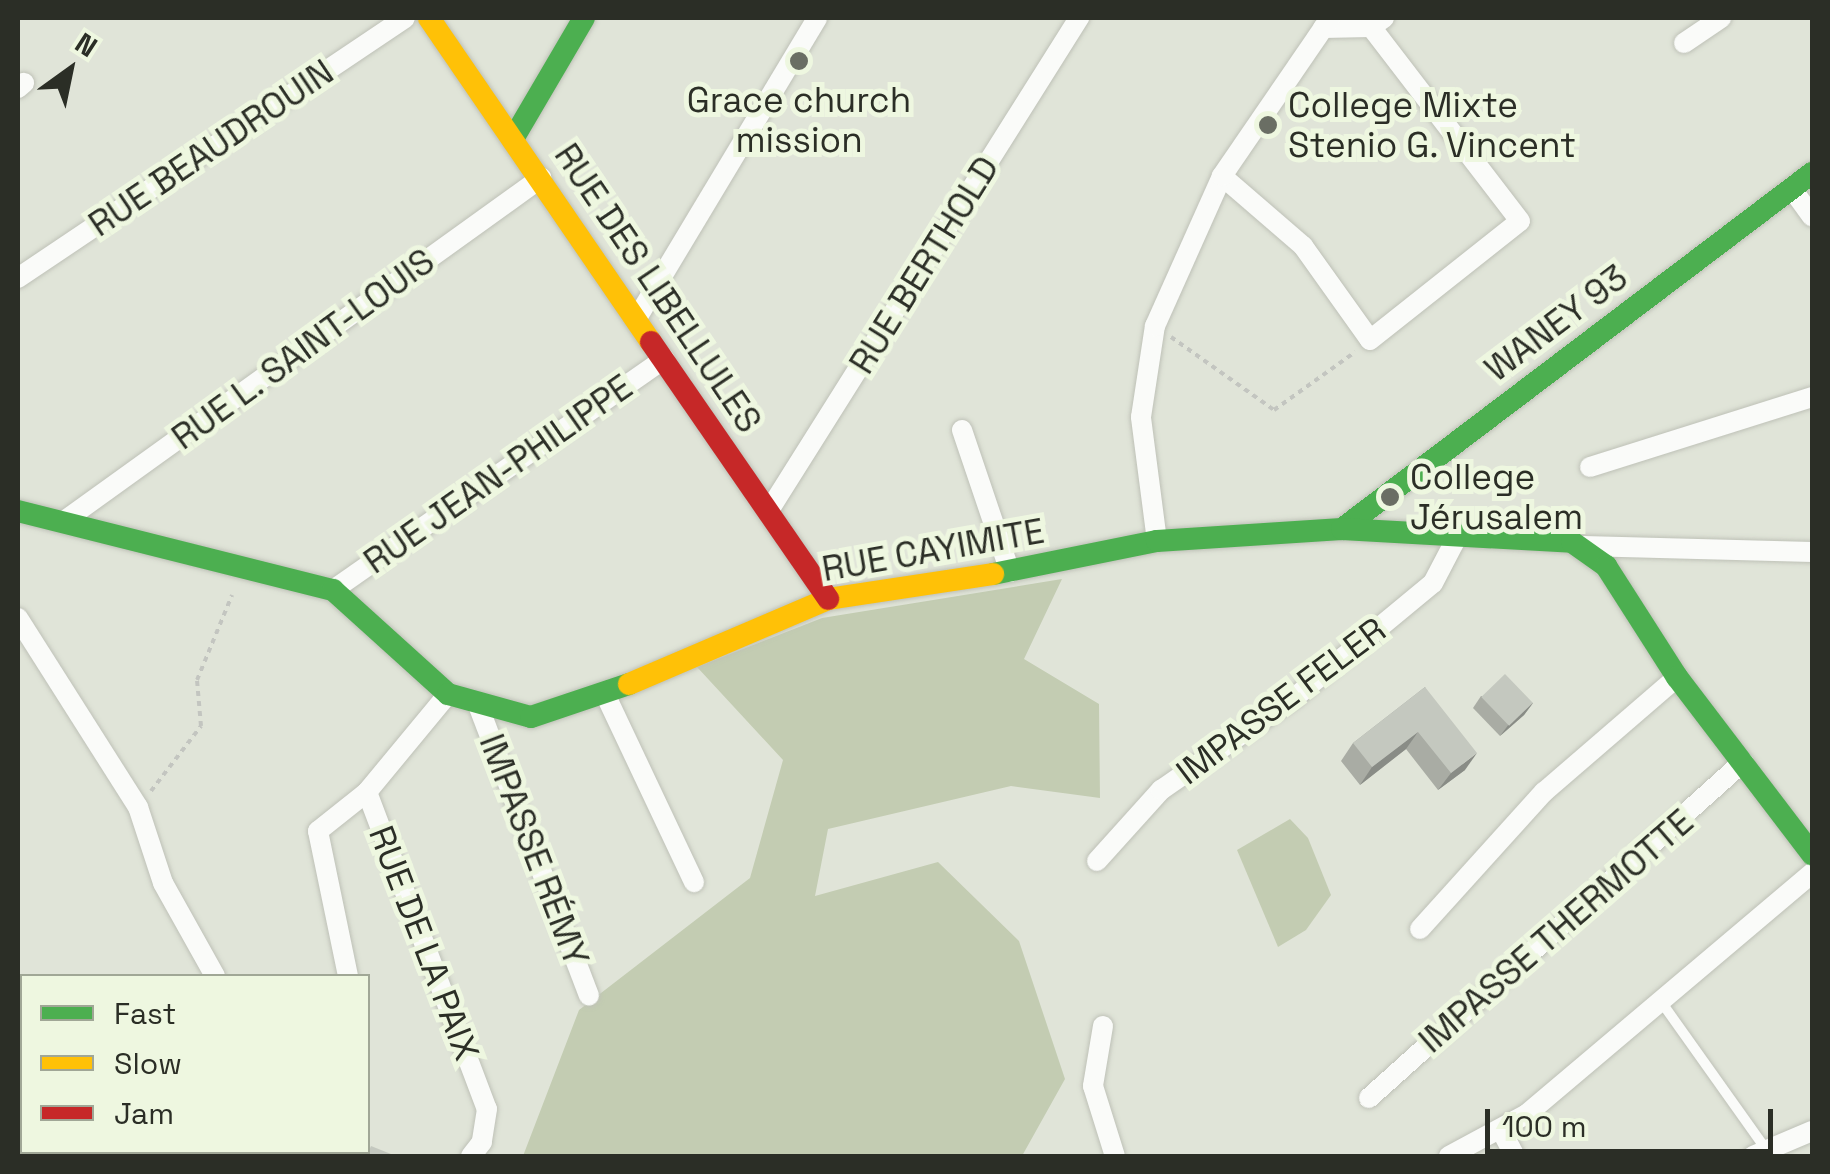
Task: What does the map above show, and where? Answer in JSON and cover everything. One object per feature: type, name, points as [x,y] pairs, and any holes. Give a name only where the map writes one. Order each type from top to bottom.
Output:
[{"type":"street","name":"RUE BEAUDROUIN","points":[[18,278],[405,18]]},
{"type":"street","name":"RUE DES LIBELLULES","points":[[430,18],[828,599]]},
{"type":"street","points":[[514,139],[584,18]]},
{"type":"street","points":[[637,318],[817,18]]},
{"type":"street","name":"RUE BERTHOLD","points":[[768,512],[1079,18]]},
{"type":"street","points":[[1684,43],[1721,18]]},
{"type":"street","points":[[1157,541],[1140,417],[1155,326],[1222,176],[1326,23],[1377,22],[1520,221],[1370,340],[1303,246],[1222,176]]},
{"type":"street","name":"WANEY 93","points":[[1342,529],[1812,173]]},
{"type":"street","name":"RUE L. SAINT-LOUIS","points":[[64,520],[541,178]]},
{"type":"street","points":[[1792,189],[1812,218]]},
{"type":"street","name":"RUE JEAN-PHILIPPE","points":[[333,590],[664,358]]},
{"type":"street","points":[[1590,467],[1812,397]]},
{"type":"street","points":[[962,430],[1010,572]]},
{"type":"street","points":[[20,519],[64,520],[242,572],[333,590]]},
{"type":"street","name":"RUE CAYIMITE","points":[[333,590],[448,694],[478,706],[531,718],[606,696],[828,599],[1010,572],[1157,541],[1342,529],[1584,546],[1812,552]]},
{"type":"street","name":"IMPASSE FELER","points":[[1098,861],[1160,790],[1294,698],[1433,583],[1457,536]]},
{"type":"street","points":[[1584,546],[1606,566],[1678,677],[1812,854]]},
{"type":"street","points":[[18,618],[138,807],[163,883],[213,974]]},
{"type":"street","points":[[1420,929],[1544,792],[1678,677]]},
{"type":"street","name":"RUE DE LA PAIX","points":[[448,694],[367,792],[487,1109],[482,1142],[471,1156]]},
{"type":"street","points":[[606,696],[694,882]]},
{"type":"street","name":"IMPASSE RÉMY","points":[[478,706],[589,995]]},
{"type":"street","name":"IMPASSE THERMOTTE","points":[[1369,1098],[1744,762]]},
{"type":"street","points":[[348,974],[318,831],[367,792]]},
{"type":"street","points":[[1449,1156],[1501,1130],[1662,1003],[1812,873]]},
{"type":"street","points":[[1103,1026],[1092,1086],[1115,1156]]},
{"type":"street","points":[[1501,1130],[1515,1156]]},
{"type":"street","points":[[1759,1152],[1812,1130]]},
{"type":"lane","points":[[1662,1003],[1759,1152]]},
{"type":"path","points":[[1155,326],[1274,410],[1370,340]]},
{"type":"path","points":[[138,807],[201,726],[197,680],[242,572]]},
{"type":"green space","points":[[1062,579],[1024,659],[1099,704],[1100,798],[1011,786],[828,829],[815,896],[938,862],[1019,941],[1065,1079],[1022,1156],[523,1156],[579,1010],[750,878],[783,760],[697,667],[822,618]]},
{"type":"green space","points":[[1290,819],[1308,838],[1331,895],[1306,930],[1278,947],[1237,850]]},
{"type":"building","points":[[1505,674],[1533,703],[1509,726],[1481,697]]},
{"type":"building","points":[[1425,687],[1477,753],[1451,773],[1418,732],[1372,767],[1353,743]]},
{"type":"building","points":[[371,1146],[396,1156],[366,1156]]},
{"type":"traffic: fast","points":[[513,139],[584,18]]},
{"type":"traffic: fast","points":[[1342,529],[1812,173]]},
{"type":"traffic: fast","points":[[18,511],[333,590],[448,694],[531,717],[629,684]]},
{"type":"traffic: fast","points":[[993,574],[1157,541],[1342,529],[1572,542],[1606,566],[1677,677],[1812,854]]},
{"type":"traffic: slow","points":[[429,18],[651,342]]},
{"type":"traffic: slow","points":[[629,684],[828,599],[993,574]]},
{"type":"traffic: jam","points":[[651,342],[828,599]]},
{"type":"place","name":"Grace church mission","points":[[799,61]]},
{"type":"place","name":"College Mixte Stenio G. Vincent","points":[[1268,125]]},
{"type":"place","name":"College Jérusalem","points":[[1390,497]]}]
